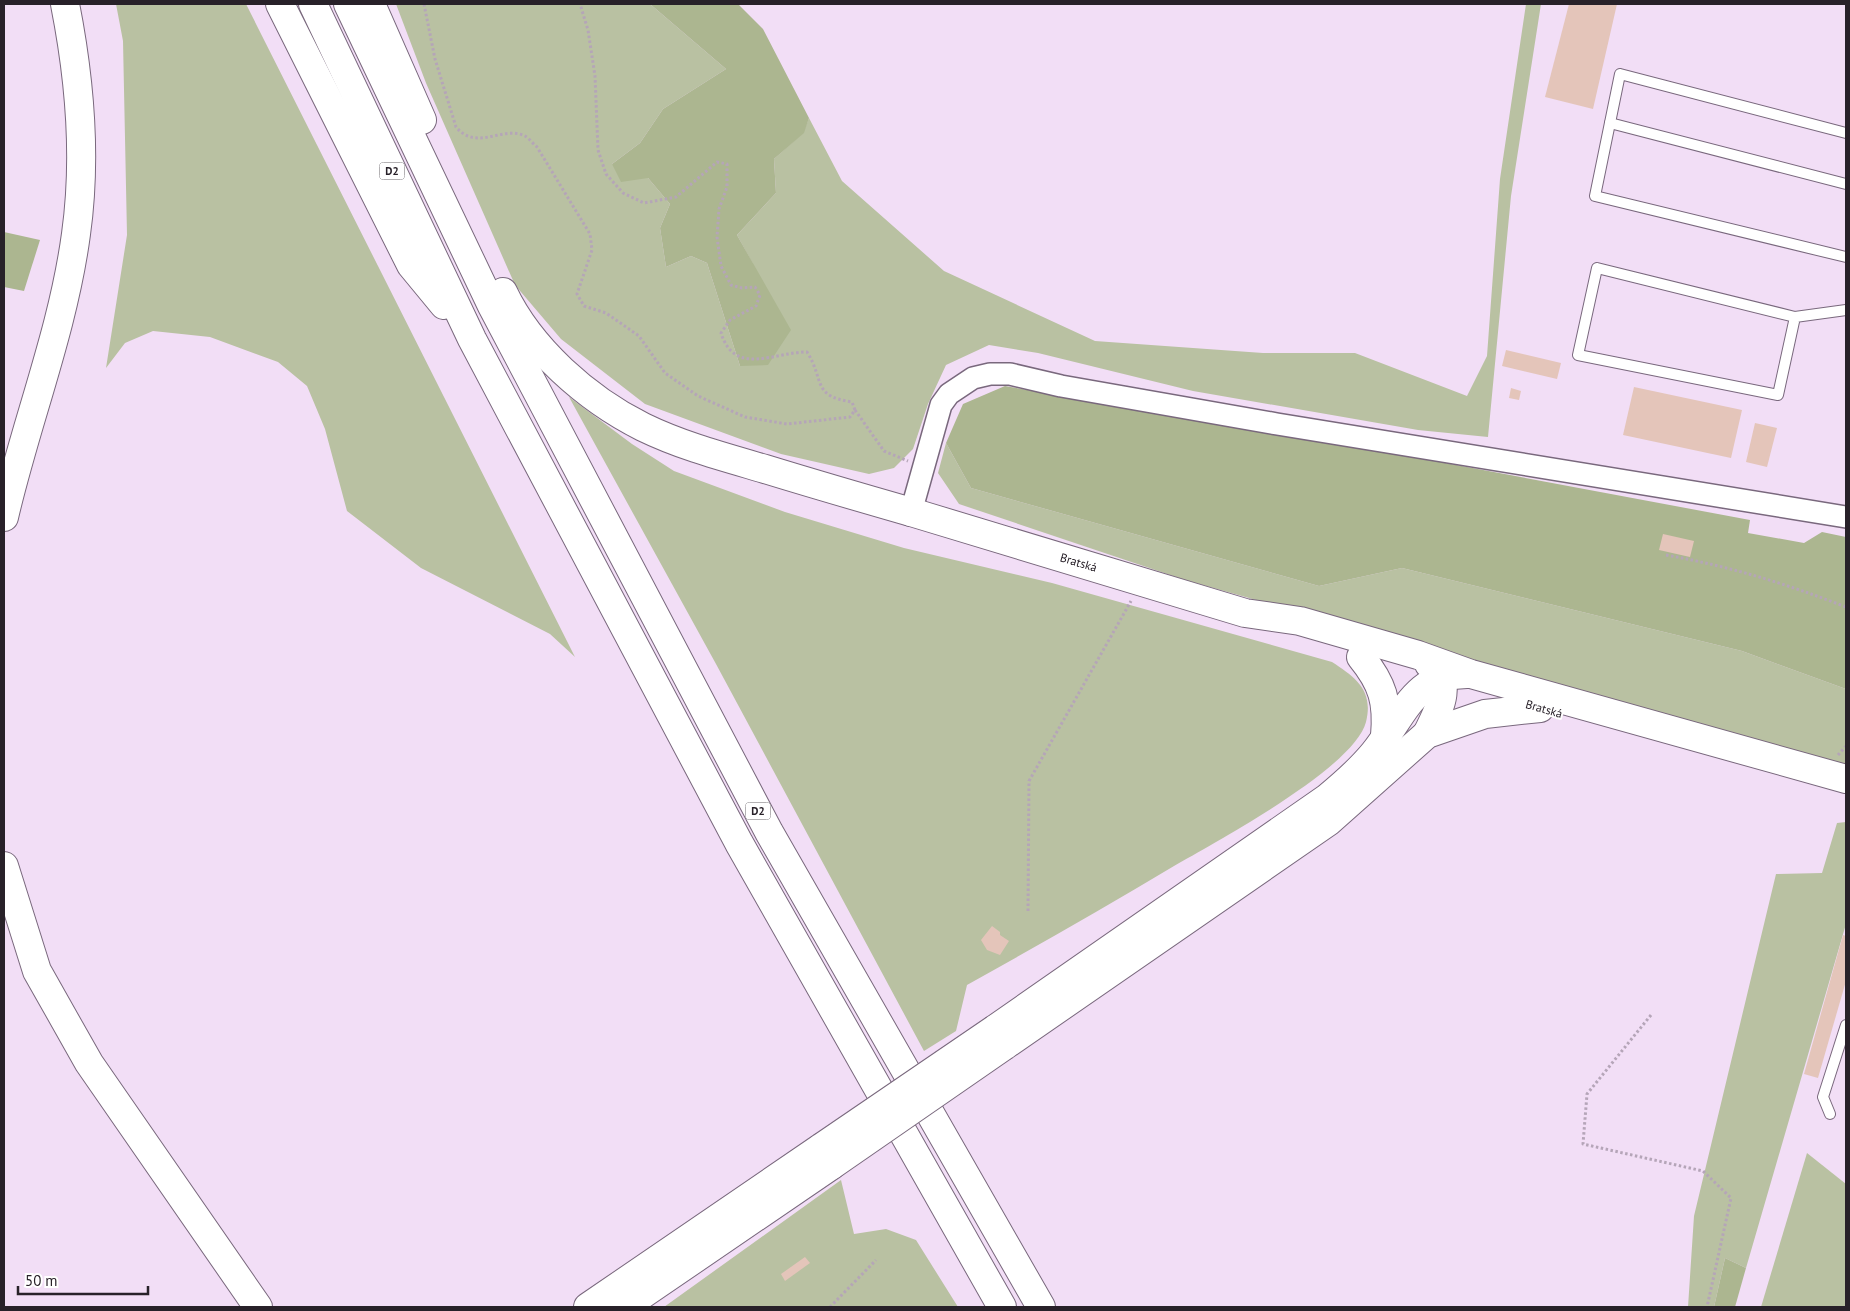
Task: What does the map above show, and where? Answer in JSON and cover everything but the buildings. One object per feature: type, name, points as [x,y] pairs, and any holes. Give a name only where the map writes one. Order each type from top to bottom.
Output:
[{"type":"main road","points":[[4,517],[52,346],[76,234],[82,167],[81,109],[76,59],[65,4]]},
{"type":"main road","points":[[280,4],[412,265],[472,339]]},
{"type":"main road","name":"D2","points":[[313,4],[472,339],[739,844],[1002,1307]]},
{"type":"main road","name":"D2","points":[[348,4],[492,306],[769,832],[1041,1307]]},
{"type":"main road","name":"Bratská","points":[[371,4],[413,100],[508,302],[530,334],[552,358],[606,404],[651,430],[709,453],[911,512],[1142,583],[1245,613],[1300,621],[1418,655],[1471,674],[1846,779]]},
{"type":"main road","name":"Bratská","points":[[1245,613],[1294,637],[1846,793]]},
{"type":"main road","points":[[1418,655],[1434,668],[1444,689],[1442,701],[1427,734]]},
{"type":"main road","points":[[1361,657],[1375,674],[1382,689],[1386,720],[1385,736]]},
{"type":"main road","points":[[999,1038],[1327,798],[1357,772],[1425,685],[1440,678],[1471,674]]},
{"type":"main road","points":[[588,1307],[827,1156],[999,1038],[1328,822],[1427,734],[1485,714],[1540,708]]},
{"type":"main road","points":[[4,866],[37,971],[66,1024],[89,1062],[258,1307]]},
{"type":"main road","points":[[624,1307],[827,1156]]},
{"type":"street","points":[[911,512],[941,405],[949,394],[973,378],[990,374],[1010,374],[1070,388],[1277,424],[1846,517]]},
{"type":"lane","points":[[1846,133],[1620,74],[1596,196],[1846,257]]},
{"type":"lane","points":[[1610,124],[1846,184]]},
{"type":"lane","points":[[1795,318],[1778,395],[1578,355],[1597,268],[1795,318],[1846,310]]},
{"type":"lane","points":[[1830,1114],[1823,1097],[1846,1025]]},
{"type":"path","points":[[424,4],[435,59],[456,127],[464,136],[477,138],[516,134],[525,136],[537,147],[590,234],[592,250],[576,294],[584,306],[606,314],[639,336],[665,373],[698,396],[745,418],[787,424],[850,417],[855,410]]},
{"type":"path","points":[[580,4],[588,30],[595,76],[598,150],[606,174],[623,193],[644,203],[676,197],[718,162],[727,164],[727,187],[719,209],[717,238],[721,266],[731,285],[742,288],[755,287],[760,294],[756,306],[730,320],[721,333],[725,345],[736,357],[760,360],[794,352],[807,352],[814,363],[820,386],[830,398],[852,402],[855,410],[884,451],[924,468]]},
{"type":"path","points":[[1666,555],[1723,566],[1784,583],[1846,607]]},
{"type":"path","points":[[1028,911],[1029,781],[1142,583]]},
{"type":"path","points":[[1651,1015],[1587,1094],[1583,1144],[1703,1171],[1731,1198],[1707,1307]]},
{"type":"path","points":[[830,1307],[876,1260]]},
{"type":"green space","points":[[116,4],[246,4],[575,657],[550,634],[421,568],[347,511],[325,429],[307,386],[278,362],[210,337],[153,331],[125,343],[106,368],[127,235],[123,41]]},
{"type":"green space","points":[[396,4],[650,4],[726,69],[663,109],[640,143],[612,164],[648,178],[670,204],[660,228],[666,267],[691,256],[707,263],[740,366],[753,264],[737,235],[776,193],[774,159],[803,133],[809,118],[842,181],[944,271],[1095,341],[1263,353],[1355,353],[1467,396],[1487,356],[1500,179],[1526,4],[1541,4],[1511,196],[1488,437],[1418,430],[1193,391],[1038,353],[989,345],[946,365],[928,404],[913,449],[894,468],[869,474],[781,454],[645,404],[561,339],[515,285],[426,83]]},
{"type":"green space","points":[[650,4],[738,4],[763,29],[809,118],[804,133],[774,159],[776,193],[737,235],[791,330],[768,365],[740,366],[707,263],[691,256],[666,267],[660,228],[670,204],[648,178],[621,182],[612,164],[640,143],[663,109],[726,69]]},
{"type":"green space","points":[[4,232],[40,240],[24,291],[4,287]]},
{"type":"green space","points":[[1005,386],[1333,442],[1750,520],[1748,533],[1804,543],[1822,532],[1846,537],[1846,689],[1742,651],[1402,568],[1319,586],[971,488],[946,443],[963,404]]},
{"type":"green space","points":[[569,397],[632,444],[674,471],[785,512],[904,548],[1052,583],[1332,662],[1355,679],[1365,693],[1368,711],[1366,722],[1356,740],[1337,760],[1282,802],[967,985],[956,1031],[924,1051],[716,664]]},
{"type":"green space","points":[[946,443],[971,488],[1319,586],[1402,568],[1742,651],[1846,689],[1846,766],[1185,580],[959,504],[938,473]]},
{"type":"green space","points":[[1846,822],[1846,924],[1746,1268],[1725,1258],[1714,1307],[1688,1307],[1694,1216],[1776,874],[1822,873],[1837,823]]},
{"type":"green space","points":[[1807,1153],[1846,1184],[1846,1307],[1761,1307]]},
{"type":"green space","points":[[841,1180],[854,1234],[886,1229],[916,1240],[958,1307],[664,1307]]},
{"type":"green space","points":[[1725,1258],[1746,1268],[1735,1307],[1714,1307]]}]
